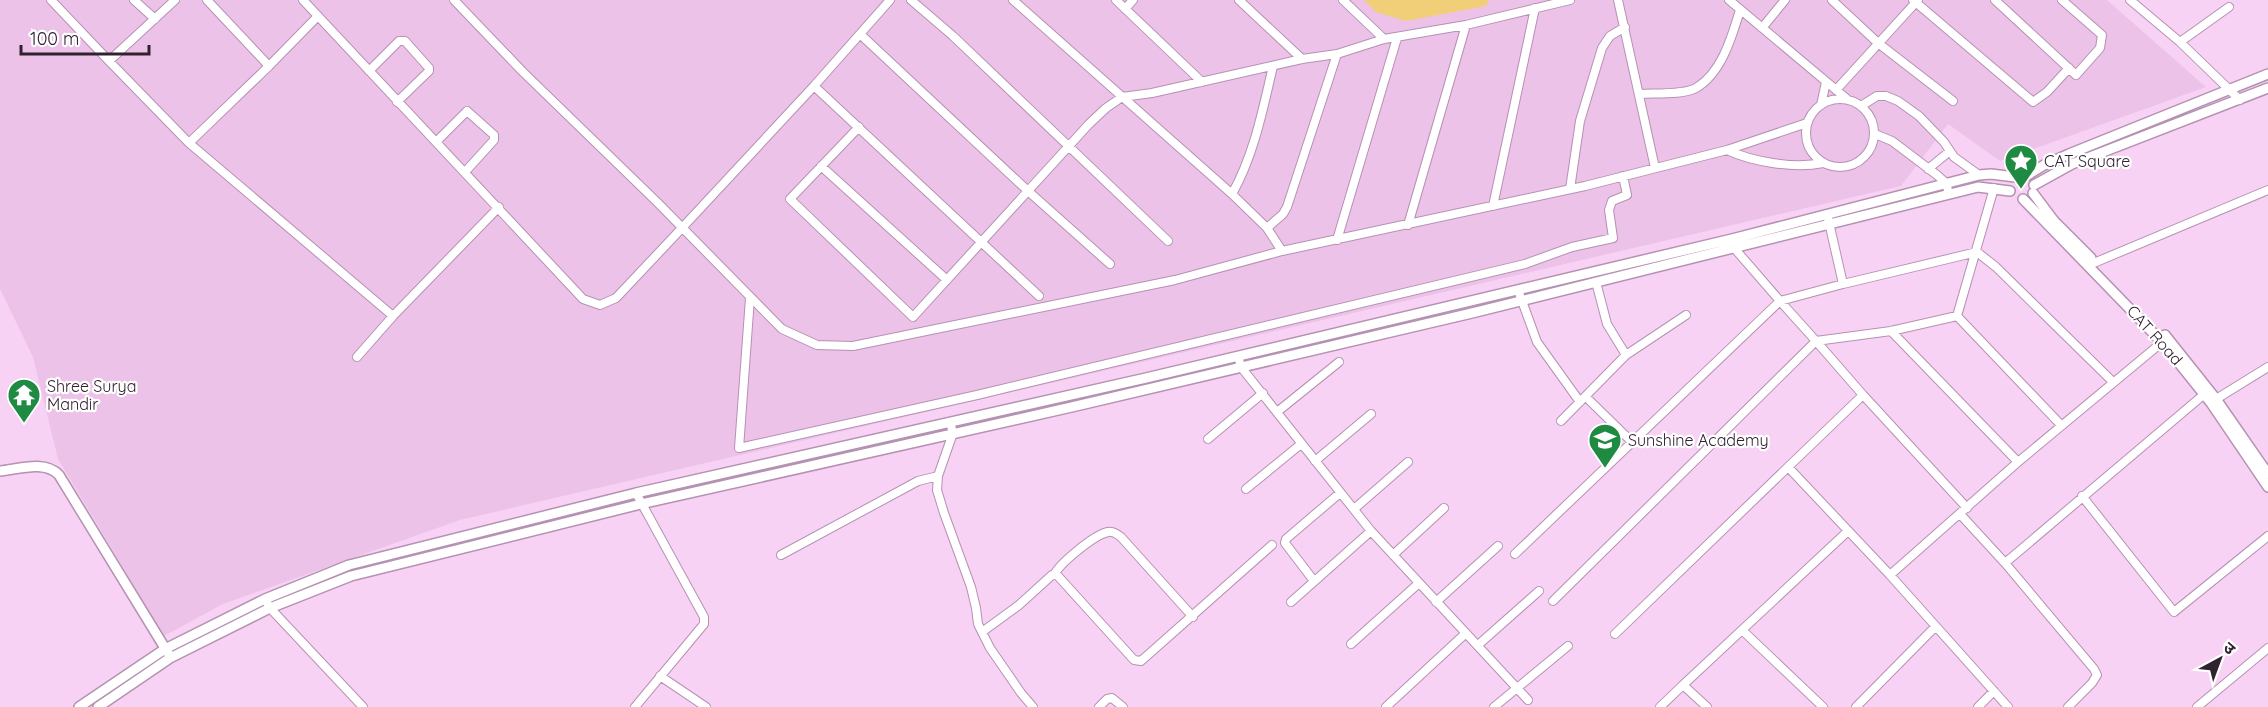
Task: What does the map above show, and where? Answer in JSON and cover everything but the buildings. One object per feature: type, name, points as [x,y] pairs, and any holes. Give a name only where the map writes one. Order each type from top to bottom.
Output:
[{"type":"street","points":[[51,0],[189,143],[393,316]]},
{"type":"street","points":[[134,0],[155,19]]},
{"type":"street","points":[[110,61],[175,0]]},
{"type":"street","points":[[207,0],[269,66]]},
{"type":"street","points":[[303,0],[583,299],[600,305],[616,298],[814,86],[890,0]]},
{"type":"street","points":[[454,0],[523,72],[782,329],[817,345],[853,346],[1175,280],[1282,251],[1623,176],[1727,150],[1808,123]]},
{"type":"street","points":[[911,0],[953,36],[1168,241]]},
{"type":"street","points":[[1013,0],[1232,194],[1267,228],[1282,251]]},
{"type":"street","points":[[1116,0],[1202,82]]},
{"type":"street","points":[[1125,9],[1133,0]]},
{"type":"street","points":[[1239,0],[1302,59]]},
{"type":"street","points":[[1343,0],[1384,39]]},
{"type":"street","points":[[859,127],[790,200],[913,317],[1106,108],[1122,98],[1302,59],[1337,54],[1384,39],[1466,25],[1570,0]]},
{"type":"street","points":[[1618,0],[1655,168]]},
{"type":"street","points":[[1727,150],[1741,157],[1805,167],[1823,163],[1843,168],[1862,161],[1874,144],[1875,134],[1869,114],[1862,106],[1848,100],[1729,0]]},
{"type":"street","points":[[1762,28],[1785,0]]},
{"type":"street","points":[[1832,0],[1878,43],[1953,101]]},
{"type":"street","points":[[1995,0],[2076,75],[2100,48],[2102,35],[2062,0]]},
{"type":"street","points":[[2130,0],[2180,42],[2240,100]]},
{"type":"street","points":[[1836,90],[1916,1],[2033,102],[2047,92],[2069,68]]},
{"type":"street","points":[[2180,42],[2229,7]]},
{"type":"street","points":[[1493,206],[1535,8]]},
{"type":"street","points":[[1640,94],[1688,91],[1697,88],[1713,72],[1730,42],[1740,10]]},
{"type":"street","points":[[189,143],[318,16]]},
{"type":"street","points":[[1408,225],[1466,25]]},
{"type":"street","points":[[1570,189],[1580,122],[1602,48],[1610,36],[1625,27]]},
{"type":"street","points":[[860,34],[1110,264]]},
{"type":"street","points":[[1337,240],[1397,38]]},
{"type":"street","points":[[369,71],[399,41],[409,44],[429,71],[397,102]]},
{"type":"street","points":[[1267,228],[1283,214],[1287,207],[1337,54]]},
{"type":"street","points":[[1232,194],[1246,165],[1260,121],[1273,66]]},
{"type":"street","points":[[98,707],[170,658],[270,608],[351,576],[641,504],[1241,367],[1736,249],[1978,187],[2010,191],[2015,197],[2023,199],[2052,174],[2086,154],[2229,89],[2268,74]]},
{"type":"street","points":[[1821,105],[1826,82]]},
{"type":"street","points":[[814,86],[1039,296]]},
{"type":"street","points":[[79,707],[165,648],[265,599],[349,565],[636,493],[1238,356],[1732,239],[1979,175],[2026,176],[2044,165],[2086,154],[2268,88]]},
{"type":"street","points":[[1862,106],[1877,96],[1886,96],[1898,101],[1918,116],[1963,165],[1979,175]]},
{"type":"street","points":[[1823,163],[1808,146],[1806,134],[1808,123],[1813,112],[1821,105],[1832,100],[1848,100]]},
{"type":"street","points":[[436,142],[467,111],[494,135],[494,140],[465,172]]},
{"type":"street","points":[[1875,134],[1892,141],[1946,183],[1949,194]]},
{"type":"street","points":[[1928,169],[1950,151]]},
{"type":"street","points":[[821,166],[947,280]]},
{"type":"street","points":[[750,298],[739,448],[977,395],[1513,267],[1572,247],[1613,238],[1609,210],[1612,201],[1627,195],[1623,176]]},
{"type":"street","points":[[2026,176],[2033,189]]},
{"type":"street","points":[[2010,191],[2010,183],[2015,177]]},
{"type":"street","points":[[1957,316],[1995,188]]},
{"type":"street","name":"CAT Road","points":[[2033,189],[2054,221],[2165,340],[2207,392],[2268,487]]},
{"type":"street","points":[[2092,263],[2268,190]]},
{"type":"street","name":"CAT Road","points":[[2023,199],[2092,263]]},
{"type":"street","points":[[357,357],[393,316],[499,207]]},
{"type":"street","points":[[1827,214],[1843,284]]},
{"type":"street","points":[[1736,249],[1863,395],[1967,508]]},
{"type":"street","points":[[1515,554],[1780,301],[1977,252]]},
{"type":"street","points":[[1977,252],[1996,267],[2112,381]]},
{"type":"street","points":[[1596,282],[1607,324],[1626,355]]},
{"type":"street","points":[[1518,290],[1537,342],[1583,399],[1632,442]]},
{"type":"street","points":[[1561,421],[1626,355],[1686,315]]},
{"type":"street","points":[[1553,601],[1816,341],[1891,331],[1957,316]]},
{"type":"street","points":[[1957,316],[2061,425]]},
{"type":"street","points":[[1891,331],[2018,462]]},
{"type":"street","points":[[1890,575],[2112,381],[2165,340]]},
{"type":"street","points":[[1238,356],[1241,367],[1371,531],[1528,700]]},
{"type":"street","points":[[1277,412],[1339,362]]},
{"type":"street","points":[[2213,401],[2268,367]]},
{"type":"street","points":[[2005,563],[2207,392]]},
{"type":"street","points":[[1209,439],[1263,393]]},
{"type":"street","points":[[1615,634],[1863,395]]},
{"type":"street","name":"CAT Road","points":[[2213,401],[2268,474]]},
{"type":"street","points":[[1315,461],[1371,414]]},
{"type":"street","points":[[950,422],[953,433],[938,476],[938,490],[944,513],[971,587],[978,624],[990,648],[1033,707]]},
{"type":"street","points":[[1246,489],[1301,444]]},
{"type":"street","points":[[1354,509],[1408,462]]},
{"type":"street","points":[[0,471],[45,466],[53,468],[170,658]]},
{"type":"street","points":[[1788,467],[1890,575],[2008,707]]},
{"type":"street","points":[[781,555],[918,481],[938,476]]},
{"type":"street","points":[[635,707],[704,624],[704,617],[636,493]]},
{"type":"street","points":[[1314,581],[1290,551],[1285,543],[1286,538],[1340,493]]},
{"type":"street","points":[[2082,496],[2174,612],[2268,536]]},
{"type":"street","points":[[1393,555],[1444,508]]},
{"type":"street","points":[[1960,514],[2005,563],[2094,669],[2097,675],[2092,683],[2068,707]]},
{"type":"street","points":[[1291,602],[1371,531]]},
{"type":"street","points":[[1660,707],[1848,531]]},
{"type":"street","points":[[982,632],[1019,605],[1054,575],[1059,567],[1079,549],[1106,532],[1114,532],[1122,537],[1193,617]]},
{"type":"street","points":[[1054,575],[1057,575],[1134,660],[1142,661],[1272,545]]},
{"type":"street","points":[[1436,602],[1498,546]]},
{"type":"street","points":[[1351,645],[1419,583]]},
{"type":"street","points":[[1478,645],[1539,591]]},
{"type":"street","points":[[265,599],[270,608],[363,707]]},
{"type":"street","points":[[1856,707],[1935,627]]},
{"type":"street","points":[[1742,630],[1823,707]]},
{"type":"street","points":[[1386,707],[1466,633]]},
{"type":"street","points":[[1494,707],[1568,646]]},
{"type":"street","points":[[2197,707],[2268,648]]},
{"type":"street","points":[[660,676],[706,707]]},
{"type":"street","points":[[1683,685],[1707,707]]},
{"type":"street","points":[[1978,707],[1994,691]]},
{"type":"street","points":[[1099,707],[1107,699],[1112,698],[1123,707]]},
{"type":"shaded area","points":[[0,0],[2107,0],[2206,87],[2000,161],[1948,124],[1901,186],[460,520],[223,604],[164,636],[58,459],[33,357],[0,289]]},
{"type":"shaded area","points":[[1364,0],[1489,0],[1486,6],[1406,21],[1376,12]]},
{"type":"place","name":"CAT Square","points":[[2021,190]]},
{"type":"place","name":"Shree Surya Mandir","points":[[24,424]]},
{"type":"place","name":"Sunshine Academy","points":[[1605,469]]}]
